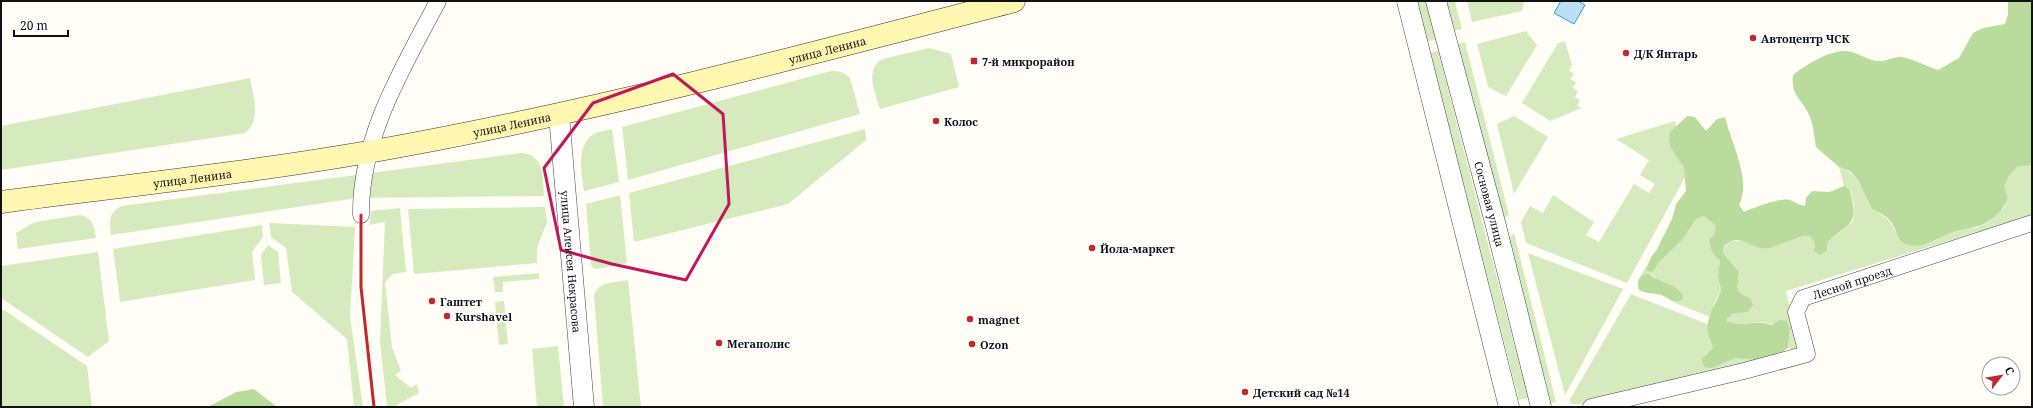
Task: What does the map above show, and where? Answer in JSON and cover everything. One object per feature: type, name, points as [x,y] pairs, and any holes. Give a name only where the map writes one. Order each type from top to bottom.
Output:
[{"type":"main road","name":"улица Ленина","points":[[1,202],[285,166],[369,152],[560,115],[788,60],[1014,1]]},
{"type":"street","points":[[361,215],[361,204],[369,152],[384,106],[438,1]]},
{"type":"street","points":[[1407,1],[1509,407]]},
{"type":"street","name":"Сосновая улица","points":[[1436,1],[1496,226],[1541,407]]},
{"type":"street","name":"улица Алексея Некрасова","points":[[560,115],[584,407]]},
{"type":"street","name":"Лесной проезд","points":[[1591,407],[1744,372],[1807,354],[1796,312],[1803,298],[1814,292],[2032,223]]},
{"type":"highlighted area","points":[[673,74],[723,114],[729,204],[686,280],[612,264],[561,250],[544,168],[593,103]]},
{"type":"green space","points":[[1426,1],[1436,39],[1427,42],[1417,2]]},
{"type":"green space","points":[[1446,1],[1455,1],[1462,29],[1454,31]]},
{"type":"green space","points":[[1467,1],[1524,1],[1522,11],[1472,22]]},
{"type":"green space","points":[[2008,1],[2032,1],[2032,165],[2017,167],[2009,176],[2004,187],[2008,197],[2005,205],[1987,222],[1979,226],[1950,233],[1917,246],[1904,243],[1900,239],[1890,221],[1883,214],[1872,209],[1858,180],[1850,171],[1839,167],[1816,147],[1811,121],[1794,89],[1793,75],[1811,63],[1839,51],[1854,52],[1877,61],[1884,61],[1898,57],[1906,58],[1938,70],[1959,58],[1973,33],[1983,28],[2005,24],[2008,14]]},
{"type":"green space","points":[[1526,31],[1537,45],[1506,96],[1488,87],[1477,44]]},
{"type":"green space","points":[[1565,41],[1572,65],[1569,70],[1574,74],[1570,79],[1576,82],[1573,88],[1578,91],[1575,97],[1580,100],[1577,106],[1582,108],[1550,121],[1522,103],[1558,43]]},
{"type":"green space","points":[[1465,42],[1509,215],[1504,217],[1457,44]]},
{"type":"green space","points":[[929,48],[951,54],[959,87],[880,109],[872,81],[872,75],[877,63],[883,59]]},
{"type":"green space","points":[[1438,51],[1528,398],[1519,400],[1430,53]]},
{"type":"green space","points":[[831,71],[842,72],[850,78],[860,114],[628,180],[622,127]]},
{"type":"green space","points":[[250,78],[255,115],[250,128],[245,133],[1,170],[1,126]]},
{"type":"green space","points":[[1514,116],[1548,137],[1514,194],[1497,124]]},
{"type":"green space","points":[[1687,116],[1695,117],[1706,131],[1717,119],[1725,117],[1742,173],[1742,195],[1739,205],[1744,212],[1767,203],[1786,199],[1805,206],[1806,198],[1812,191],[1829,192],[1844,186],[1850,190],[1853,202],[1853,217],[1847,226],[1827,242],[1827,250],[1820,255],[1814,251],[1815,243],[1810,236],[1804,236],[1767,248],[1756,247],[1739,240],[1735,240],[1724,245],[1723,253],[1739,272],[1737,289],[1743,295],[1750,298],[1753,305],[1748,312],[1732,314],[1726,321],[1737,324],[1766,323],[1772,325],[1779,320],[1787,321],[1790,329],[1788,348],[1776,356],[1760,360],[1735,358],[1712,368],[1704,367],[1702,359],[1713,348],[1707,328],[1708,322],[1721,291],[1718,276],[1720,260],[1712,251],[1709,240],[1714,234],[1716,226],[1704,216],[1696,219],[1682,240],[1658,263],[1654,271],[1650,272],[1646,269],[1672,219],[1676,204],[1686,191],[1684,168],[1671,148],[1669,140],[1670,132]]},
{"type":"green space","points":[[1675,121],[1689,170],[1627,283],[1526,243],[1521,222],[1530,206],[1543,213],[1553,195],[1594,222],[1586,235],[1599,242],[1634,184],[1649,193],[1655,184],[1640,175],[1649,160],[1616,139]]},
{"type":"green space","points":[[612,129],[619,182],[584,191],[581,170],[583,147],[586,141],[593,134]]},
{"type":"green space","points":[[865,129],[866,140],[788,204],[634,242],[629,193]]},
{"type":"green space","points":[[522,153],[530,155],[539,163],[543,175],[544,196],[357,198],[111,235],[110,219],[114,212],[121,206]]},
{"type":"green space","points":[[2032,165],[2032,215],[1786,291],[1800,351],[1788,348],[1790,329],[1765,322],[1733,324],[1726,321],[1732,314],[1748,312],[1750,298],[1743,295],[1737,289],[1739,272],[1723,253],[1724,245],[1730,242],[1740,241],[1768,247],[1804,236],[1810,236],[1815,243],[1826,241],[1836,236],[1853,221],[1854,205],[1851,190],[1844,186],[1839,167],[1852,174],[1863,189],[1872,209],[1887,218],[1896,233],[1934,241],[1954,231],[1965,228],[1976,228],[1987,223],[2004,208],[2008,197],[2004,187],[2009,176],[2017,167]]},
{"type":"green space","points":[[620,195],[627,263],[596,269],[592,267],[591,263],[586,204]]},
{"type":"green space","points":[[545,207],[547,222],[537,248],[537,263],[414,274],[408,209]]},
{"type":"green space","points":[[400,208],[406,272],[393,274],[385,282],[392,347],[401,371],[395,375],[411,388],[417,384],[419,393],[393,407],[387,407],[380,341],[385,222],[369,225],[371,211]]},
{"type":"green space","points":[[80,215],[90,220],[96,238],[18,249],[16,233],[35,222]]},
{"type":"green space","points":[[1704,216],[1716,226],[1714,234],[1709,240],[1710,248],[1720,260],[1718,276],[1721,291],[1714,303],[1713,311],[1710,317],[1670,301],[1676,302],[1665,286],[1655,277],[1650,275],[1639,279],[1647,264],[1646,269],[1654,270],[1658,263],[1682,240],[1696,219]]},
{"type":"green space","points":[[269,223],[355,227],[350,317],[363,407],[354,407],[347,339],[292,292],[286,248],[271,237]]},
{"type":"green space","points":[[262,225],[263,237],[252,252],[255,280],[120,302],[113,249]]},
{"type":"green space","points":[[1514,233],[1556,402],[1548,404],[1508,239]]},
{"type":"green space","points":[[268,245],[278,252],[281,283],[264,285],[261,255]]},
{"type":"green space","points":[[98,252],[109,341],[88,357],[1,298],[1,266]]},
{"type":"green space","points":[[1528,253],[1623,289],[1565,395]]},
{"type":"green space","points":[[539,273],[539,279],[503,282],[503,292],[495,292],[493,277]]},
{"type":"green space","points":[[1648,274],[1676,288],[1683,295],[1682,300],[1673,301],[1661,295],[1639,290],[1638,281],[1640,277]]},
{"type":"green space","points":[[628,280],[641,407],[603,407],[594,296],[596,291],[603,285]]},
{"type":"green space","points":[[1631,294],[1788,356],[1581,404],[1572,404],[1569,401]]},
{"type":"green space","points":[[504,301],[508,344],[499,345],[495,302]]},
{"type":"green space","points":[[1,308],[87,366],[92,407],[1,407]]},
{"type":"green space","points":[[558,346],[564,407],[537,407],[532,349]]},
{"type":"green space","points":[[254,389],[277,407],[208,407],[236,392]]},
{"type":"water","points":[[1561,1],[1578,1],[1585,5],[1574,24],[1554,13]]},
{"type":"railway","points":[[361,215],[361,287],[374,407]]},
{"type":"place","name":"Автоцентр ЧСК","points":[[1753,38]]},
{"type":"place","name":"Д/К Янтарь","points":[[1626,53]]},
{"type":"place","name":"7-й микрорайон","points":[[974,61]]},
{"type":"place","name":"Колос","points":[[936,121]]},
{"type":"place","name":"Йола-маркет","points":[[1092,248]]},
{"type":"place","name":"Гаштет","points":[[432,301]]},
{"type":"place","name":"Kurshavel","points":[[447,316]]},
{"type":"place","name":"magnet","points":[[970,319]]},
{"type":"place","name":"Мегаполис","points":[[719,343]]},
{"type":"place","name":"Ozon","points":[[972,344]]},
{"type":"place","name":"Детский сад №14","points":[[1245,392]]}]
